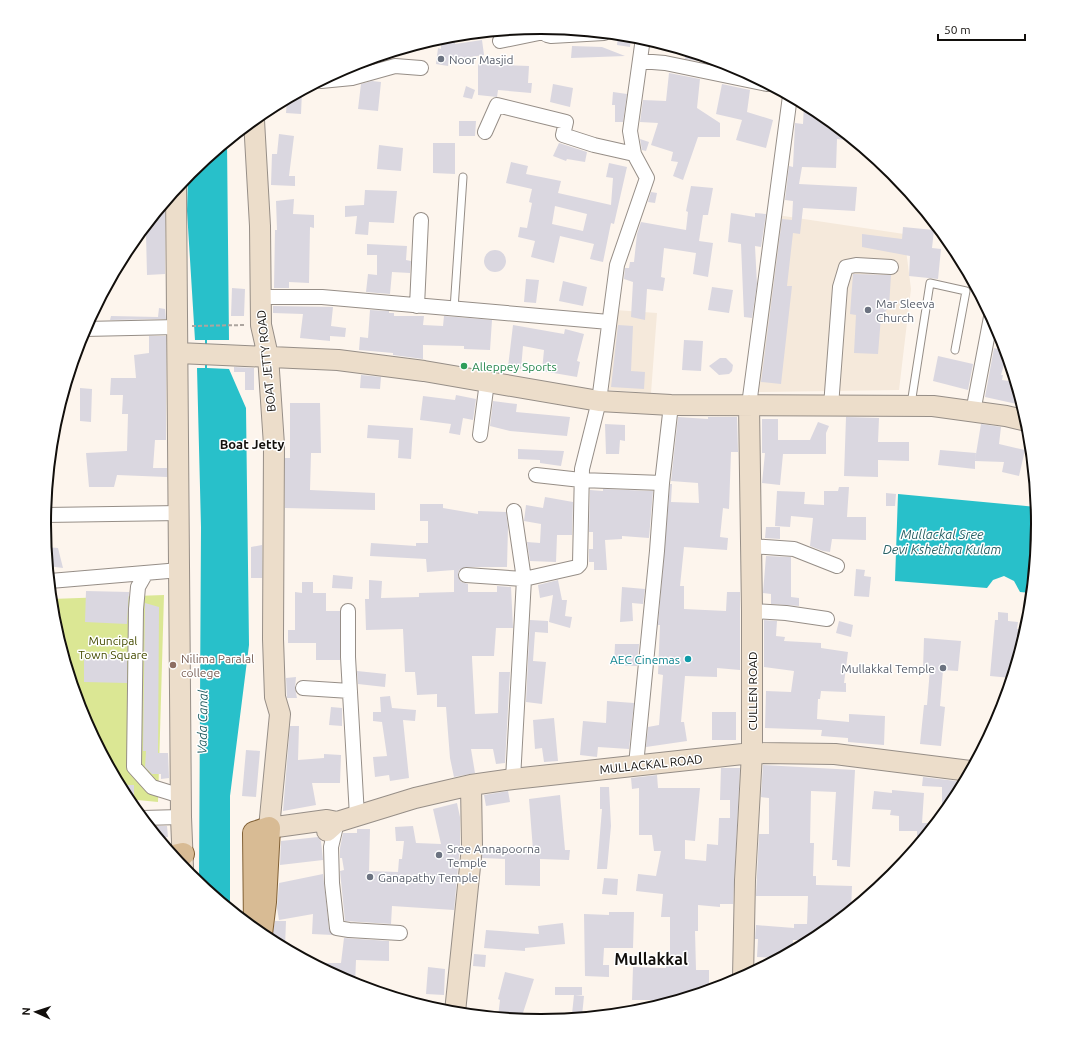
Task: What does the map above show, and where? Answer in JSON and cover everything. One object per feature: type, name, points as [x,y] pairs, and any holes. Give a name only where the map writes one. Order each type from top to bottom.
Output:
[{"type":"main road","name":"BOAT JETTY ROAD","points":[[254,127],[260,226],[261,325],[268,356],[274,444],[273,639],[275,698],[268,716],[261,836]]},
{"type":"main road","points":[[176,197],[184,327],[178,353],[180,513],[180,854]]},
{"type":"main road","points":[[178,353],[338,360],[424,371],[599,401],[671,405],[933,406],[1006,416],[1020,420]]},
{"type":"main road","name":"CULLEN ROAD","points":[[743,970],[745,880],[752,753],[752,611],[748,405]]},
{"type":"main road","name":"MULLACKAL ROAD","points":[[261,836],[327,820],[337,822],[415,798],[471,785],[513,779],[752,753],[835,754],[964,770]]},
{"type":"main road","points":[[455,1006],[472,847],[471,785]]},
{"type":"main road","points":[[255,922],[261,836]]},
{"type":"main road","points":[[261,836],[265,902],[262,926]]},
{"type":"street","points":[[500,41],[525,34]]},
{"type":"street","points":[[546,34],[551,36],[570,35]]},
{"type":"street","points":[[466,575],[524,579],[577,567],[580,564],[582,558],[582,469],[599,401],[617,265],[646,183],[645,173],[634,154],[630,131],[643,45]]},
{"type":"street","points":[[640,61],[665,63],[748,80]]},
{"type":"street","points":[[335,80],[352,78],[395,66],[421,68]]},
{"type":"street","points":[[748,405],[789,102]]},
{"type":"street","points":[[485,132],[497,105],[566,122],[563,135],[594,145],[634,154]]},
{"type":"street","points":[[417,306],[421,220]]},
{"type":"street","points":[[831,406],[840,287],[846,267],[856,265],[891,267]]},
{"type":"street","points":[[260,297],[322,297],[609,322]]},
{"type":"street","points":[[93,326],[184,327]]},
{"type":"street","points":[[973,412],[989,326]]},
{"type":"street","points":[[480,435],[487,382]]},
{"type":"street","points":[[636,766],[658,551],[662,483],[671,405]]},
{"type":"street","points":[[536,475],[581,480],[662,483]]},
{"type":"street","points":[[513,779],[524,579],[514,511]]},
{"type":"street","points":[[51,515],[180,513]]},
{"type":"street","points":[[751,546],[794,549],[837,566]]},
{"type":"street","points":[[54,581],[180,570]]},
{"type":"street","points":[[146,573],[138,588],[136,609],[134,767],[152,787],[181,796]]},
{"type":"street","points":[[348,611],[350,691],[357,816]]},
{"type":"street","points":[[752,611],[786,613],[827,619]]},
{"type":"street","points":[[303,688],[350,691]]},
{"type":"street","points":[[149,818],[181,817]]},
{"type":"street","points":[[337,822],[331,846],[332,883],[337,928],[400,933]]},
{"type":"lane","points":[[454,309],[463,176]]},
{"type":"lane","points":[[911,406],[930,283],[966,291],[955,350]]},
{"type":"path","points":[[184,327],[235,324]]},
{"type":"shaded area","points":[[777,215],[904,234],[911,289],[899,390],[755,392]]},
{"type":"shaded area","points":[[615,310],[657,313],[651,393],[609,390]]},
{"type":"green space","name":"Muncipal Town Square","points":[[164,595],[158,802],[137,800],[117,769],[102,741],[88,712],[77,682],[60,620],[57,599]]},
{"type":"water","name":"Vada Canal","points":[[227,148],[229,340],[207,340],[207,368],[229,369],[246,408],[249,645],[230,796],[230,902],[199,874],[201,527],[197,368],[205,368],[205,340],[195,340],[187,211],[188,186]]},
{"type":"water","name":"Mullackal Sree Devi Kshethra Kulam","points":[[898,494],[1030,506],[1030,556],[1026,593],[1020,592],[1014,581],[1004,576],[993,580],[987,588],[895,581]]},
{"type":"building","points":[[482,40],[484,55],[449,60],[448,66],[436,64],[438,48],[441,49],[441,44],[445,43],[455,41],[455,44]]},
{"type":"building","points":[[618,40],[630,42],[630,47],[617,45]]},
{"type":"building","points":[[572,46],[602,47],[625,56],[571,58]]},
{"type":"building","points":[[685,56],[699,61],[685,59]]},
{"type":"building","points":[[478,64],[529,66],[528,83],[532,83],[531,93],[498,90],[497,97],[478,95]]},
{"type":"building","points":[[669,73],[700,79],[697,108],[720,123],[720,137],[698,137],[683,180],[673,176],[678,162],[671,161],[673,152],[651,145],[658,123],[640,122],[643,100],[666,101]]},
{"type":"building","points":[[372,81],[381,82],[378,111],[358,109],[361,84]]},
{"type":"building","points":[[553,84],[573,88],[570,107],[550,102]]},
{"type":"building","points":[[722,84],[750,90],[747,112],[773,120],[766,148],[736,140],[742,120],[716,114]]},
{"type":"building","points":[[466,86],[475,90],[472,99],[463,97]]},
{"type":"building","points":[[613,92],[627,94],[623,122],[615,122],[615,105],[612,105]]},
{"type":"building","points":[[302,97],[301,114],[286,113],[287,106]]},
{"type":"building","points":[[804,111],[845,140],[837,139],[836,168],[802,167],[799,184],[857,187],[855,211],[803,208],[800,234],[793,233],[787,286],[792,286],[781,384],[761,382],[782,219],[792,220],[793,201],[785,200],[789,166],[793,167],[795,123],[803,124]]},
{"type":"building","points":[[459,121],[476,121],[475,136],[459,136]]},
{"type":"building","points":[[279,134],[294,136],[289,176],[295,176],[295,186],[271,185],[272,154],[277,154]]},
{"type":"building","points":[[640,139],[649,142],[646,151],[642,150]]},
{"type":"building","points":[[433,143],[455,143],[455,174],[433,173]]},
{"type":"building","points":[[559,143],[587,152],[585,162],[567,159],[566,161],[553,156]]},
{"type":"building","points":[[379,145],[403,148],[401,171],[377,169]]},
{"type":"building","points":[[511,162],[528,166],[526,174],[561,181],[558,193],[611,205],[613,178],[606,177],[609,163],[627,167],[614,224],[611,223],[603,262],[590,259],[594,244],[560,236],[554,263],[531,257],[535,241],[518,237],[520,227],[527,228],[532,203],[529,202],[532,189],[506,183]],"holes":[[[555,206],[587,214],[583,231],[552,224]]]},
{"type":"building","points":[[691,186],[713,188],[708,215],[703,215],[699,241],[713,243],[708,277],[693,274],[696,253],[664,248],[661,277],[665,278],[663,291],[647,289],[645,320],[631,317],[633,282],[624,279],[625,268],[629,268],[630,262],[634,262],[637,234],[641,222],[686,230],[688,212],[686,211]]},
{"type":"building","points":[[365,190],[397,191],[394,223],[369,222],[368,235],[355,234],[357,216],[345,217],[345,206],[364,205]]},
{"type":"building","points":[[651,192],[657,193],[655,203],[648,202]]},
{"type":"building","points":[[294,199],[293,214],[314,215],[314,228],[310,227],[309,283],[289,282],[289,288],[274,288],[275,230],[277,230],[276,201]]},
{"type":"building","points":[[165,211],[165,274],[147,275],[146,235]]},
{"type":"building","points":[[731,213],[755,217],[755,213],[766,214],[761,247],[755,246],[757,284],[752,318],[744,317],[741,244],[728,242]]},
{"type":"building","points":[[903,227],[933,230],[934,232],[932,248],[941,249],[938,279],[909,276],[910,256],[862,247],[862,234],[902,239]]},
{"type":"building","points":[[367,244],[407,246],[406,260],[411,261],[410,273],[392,272],[390,294],[366,292],[368,274],[377,275],[377,255],[367,255]]},
{"type":"building","points":[[495,250],[499,251],[505,257],[505,265],[499,271],[495,272],[491,271],[485,265],[484,261],[485,257],[491,251]]},
{"type":"building","name":"Mar Sleeva Church","points":[[853,274],[891,275],[889,307],[881,317],[878,354],[854,353],[856,315],[850,314]]},
{"type":"building","points":[[526,279],[539,280],[536,303],[524,302]]},
{"type":"building","points":[[563,281],[587,287],[583,306],[559,301]]},
{"type":"building","points":[[712,287],[733,290],[729,313],[708,310]]},
{"type":"building","points":[[232,288],[245,289],[244,316],[231,316]]},
{"type":"building","points":[[273,306],[333,307],[331,326],[346,328],[345,337],[330,336],[330,341],[300,338],[303,314],[273,313]]},
{"type":"building","points":[[159,308],[165,309],[166,319],[110,320],[111,316],[158,317]]},
{"type":"building","points":[[370,310],[389,311],[389,313],[394,313],[394,316],[424,316],[423,325],[443,326],[444,316],[492,320],[490,350],[464,349],[464,346],[423,345],[423,359],[393,355],[393,353],[359,350],[360,337],[368,338]]},
{"type":"building","points":[[513,325],[564,334],[565,329],[584,334],[577,361],[580,362],[577,377],[542,371],[544,350],[523,346],[521,369],[508,367]]},
{"type":"building","points":[[618,325],[633,326],[631,371],[645,372],[644,389],[611,387]]},
{"type":"building","points":[[149,336],[166,336],[166,440],[155,440],[153,468],[167,468],[167,477],[117,475],[114,487],[89,487],[86,453],[127,451],[128,414],[122,414],[123,395],[110,395],[111,378],[136,378],[134,355],[149,353]]},
{"type":"building","points":[[684,340],[703,341],[701,371],[682,370]]},
{"type":"building","points":[[994,348],[999,349],[1004,364],[1001,375],[1003,375],[1002,380],[1009,381],[1016,404],[985,397]]},
{"type":"building","points":[[938,356],[973,364],[968,390],[933,381]]},
{"type":"building","points":[[720,358],[726,358],[733,365],[732,371],[729,374],[719,375],[709,366]]},
{"type":"building","points":[[234,367],[254,368],[254,390],[245,390],[245,372],[234,372]]},
{"type":"building","points":[[361,375],[381,377],[380,389],[360,388]]},
{"type":"building","points":[[80,388],[92,389],[91,422],[80,421]]},
{"type":"building","points":[[456,395],[476,399],[473,420],[463,418],[460,435],[449,433],[451,424],[420,420],[423,396],[455,400]]},
{"type":"building","points":[[493,401],[517,404],[516,412],[570,417],[567,436],[510,431],[490,426]]},
{"type":"building","points":[[290,403],[320,403],[321,453],[311,453],[310,490],[375,493],[375,510],[285,508],[285,458],[290,458]]},
{"type":"building","points":[[678,417],[708,419],[708,417],[737,417],[738,452],[731,452],[729,509],[723,508],[720,537],[728,538],[727,550],[684,547],[680,586],[684,586],[684,609],[726,611],[727,592],[740,592],[740,670],[717,668],[717,677],[685,676],[681,722],[684,722],[687,741],[646,747],[648,727],[659,725],[663,675],[658,674],[660,625],[658,625],[670,484],[672,484],[671,502],[699,503],[698,483],[671,481]]},
{"type":"building","points":[[846,417],[879,418],[878,442],[909,442],[909,461],[878,460],[878,477],[844,476]]},
{"type":"building","points":[[762,419],[778,419],[778,440],[810,440],[818,422],[829,426],[826,433],[826,454],[783,454],[780,485],[762,483],[765,453],[762,453]]},
{"type":"building","points":[[605,424],[625,425],[625,441],[620,440],[619,454],[606,454]]},
{"type":"building","points":[[981,424],[1001,427],[999,444],[1025,450],[1019,476],[1002,472],[1004,462],[975,461],[975,469],[938,465],[940,450],[976,453],[975,460]]},
{"type":"building","points":[[368,425],[413,428],[411,459],[398,458],[399,440],[367,438]]},
{"type":"building","points":[[518,449],[564,451],[561,466],[540,463],[540,460],[518,459]]},
{"type":"building","points":[[839,487],[849,487],[847,517],[866,517],[866,540],[832,539],[830,552],[823,551],[810,546],[813,518],[791,516],[790,527],[775,526],[777,491],[805,492],[804,504],[824,505],[824,491],[838,491]]},
{"type":"building","points":[[603,489],[653,491],[649,538],[622,536],[622,539],[605,540],[607,570],[594,570],[594,562],[589,562],[589,549],[593,549],[593,532],[589,532],[590,490],[603,491]]},
{"type":"building","points":[[886,493],[896,494],[895,506],[886,506]]},
{"type":"building","points":[[545,497],[573,502],[572,535],[557,535],[556,562],[530,561],[527,542],[540,543],[541,524],[524,521],[526,505],[543,508]]},
{"type":"building","points":[[420,504],[443,504],[443,508],[478,514],[478,511],[506,512],[508,527],[507,567],[466,567],[459,570],[458,575],[461,582],[468,584],[468,592],[497,592],[497,586],[511,587],[513,628],[496,628],[494,656],[472,656],[475,714],[498,713],[499,672],[510,672],[505,763],[496,764],[493,749],[471,749],[475,773],[454,777],[450,758],[446,707],[437,707],[437,694],[417,695],[415,672],[405,672],[403,629],[366,630],[365,599],[369,599],[369,580],[382,581],[381,598],[419,597],[419,593],[454,592],[454,570],[427,572],[426,559],[370,556],[371,543],[416,546],[416,543],[428,543],[428,521],[420,521]]},
{"type":"building","points":[[766,527],[780,527],[780,539],[765,538]]},
{"type":"building","points":[[262,545],[262,578],[251,578],[251,547]]},
{"type":"building","points":[[52,547],[58,548],[63,568],[53,567]]},
{"type":"building","points":[[766,556],[791,557],[791,597],[799,598],[799,606],[771,604],[771,594],[763,593]]},
{"type":"building","points":[[856,569],[865,570],[864,576],[871,577],[869,597],[854,596]]},
{"type":"building","points":[[333,575],[353,577],[352,589],[332,588]]},
{"type":"building","points":[[558,580],[562,600],[567,600],[565,616],[572,617],[570,628],[549,622],[553,595],[540,598],[538,585]]},
{"type":"building","points":[[302,582],[313,582],[313,593],[326,593],[326,611],[340,611],[340,660],[316,660],[316,643],[288,643],[288,630],[295,630],[295,592],[302,593]]},
{"type":"building","points":[[622,587],[645,589],[643,604],[632,603],[633,621],[620,622]]},
{"type":"building","points":[[86,591],[129,592],[127,624],[85,622]]},
{"type":"building","points":[[145,603],[159,607],[158,753],[168,753],[169,778],[161,779],[161,774],[152,774],[145,767],[146,751],[143,751]]},
{"type":"building","points":[[998,612],[1008,613],[1008,621],[1018,622],[1017,629],[1020,629],[1006,678],[990,676],[995,620],[998,620]]},
{"type":"building","points":[[530,620],[548,621],[548,633],[535,632],[533,661],[546,662],[542,704],[526,702]]},
{"type":"building","points":[[764,620],[777,621],[776,636],[785,637],[784,641],[821,643],[821,648],[848,652],[844,683],[846,683],[846,692],[821,691],[820,699],[818,699],[817,719],[849,722],[849,714],[885,716],[884,745],[848,742],[848,738],[821,736],[822,730],[765,728],[766,691],[791,692],[794,671],[764,667]]},
{"type":"building","points":[[839,621],[853,625],[851,637],[836,633]]},
{"type":"building","points":[[924,638],[961,641],[958,671],[943,670],[940,706],[945,707],[941,746],[920,744],[924,705],[927,705],[930,669],[923,669]]},
{"type":"building","points":[[615,644],[639,644],[637,666],[614,665]]},
{"type":"building","points":[[84,654],[127,654],[127,683],[84,682]]},
{"type":"building","points":[[357,671],[386,674],[385,687],[358,684]]},
{"type":"building","points":[[296,677],[295,688],[297,698],[287,698],[286,678]]},
{"type":"building","points":[[390,696],[392,708],[416,710],[415,721],[403,720],[409,778],[390,781],[389,775],[375,777],[373,757],[387,756],[382,722],[373,721],[373,712],[381,712],[380,697]]},
{"type":"building","points":[[607,701],[634,703],[629,749],[598,747],[597,757],[580,755],[583,721],[606,723]]},
{"type":"building","points":[[331,707],[342,708],[342,726],[329,725]]},
{"type":"building","points":[[712,712],[736,712],[736,740],[712,740]]},
{"type":"building","points":[[554,718],[558,761],[544,762],[542,748],[535,749],[533,720]]},
{"type":"building","points":[[290,726],[299,726],[298,760],[324,758],[324,754],[341,755],[340,783],[312,783],[316,805],[283,811]]},
{"type":"building","points":[[246,750],[260,751],[256,797],[242,796]]},
{"type":"building","points":[[763,765],[855,770],[850,867],[837,866],[837,860],[832,860],[836,792],[811,791],[810,843],[814,843],[813,876],[816,876],[816,885],[852,886],[851,903],[813,931],[799,940],[793,940],[793,944],[768,958],[757,957],[758,939],[755,939],[756,925],[794,928],[794,924],[807,924],[808,896],[756,896],[759,834],[769,834],[769,798],[761,797]]},
{"type":"building","points":[[721,768],[740,768],[733,904],[720,904],[720,907],[698,905],[698,931],[695,931],[696,970],[709,970],[709,984],[656,1000],[632,1000],[633,967],[666,968],[666,956],[670,956],[670,917],[661,917],[663,894],[636,891],[638,874],[656,876],[661,851],[654,851],[652,835],[639,835],[639,788],[632,789],[631,778],[657,775],[658,788],[700,788],[695,841],[685,840],[685,859],[706,861],[707,844],[718,845],[719,818],[730,818],[730,800],[720,800]]},
{"type":"building","points":[[923,777],[957,781],[942,805],[942,787],[922,786]]},
{"type":"building","points":[[127,785],[134,785],[134,796]]},
{"type":"building","points":[[600,787],[609,787],[611,826],[607,869],[597,869],[602,809],[600,809]]},
{"type":"building","points":[[892,790],[924,793],[922,823],[929,823],[918,836],[917,836],[917,831],[899,831],[899,816],[890,815],[891,810],[872,809],[874,791],[892,793]]},
{"type":"building","points":[[508,791],[510,802],[486,806],[484,795]]},
{"type":"building","points":[[560,795],[565,850],[570,850],[569,860],[540,859],[540,886],[505,885],[505,859],[482,858],[483,849],[533,850],[529,799]]},
{"type":"building","points":[[457,803],[460,817],[460,846],[454,910],[392,906],[391,924],[345,921],[340,871],[344,870],[342,858],[340,858],[343,833],[357,833],[357,829],[370,829],[369,871],[398,872],[399,859],[402,859],[404,841],[396,841],[395,827],[413,826],[416,843],[441,844],[433,809]]},
{"type":"building","points":[[155,826],[167,826],[168,837],[165,837]]},
{"type":"building","points":[[318,837],[321,841],[323,860],[280,865],[281,841]]},
{"type":"building","points":[[323,874],[329,929],[333,935],[312,934],[313,914],[279,920],[277,908],[279,883]]},
{"type":"building","points":[[604,878],[618,879],[617,895],[602,894]]},
{"type":"building","points":[[609,912],[634,912],[633,948],[604,948],[603,965],[609,965],[609,977],[585,976],[584,914],[609,915]]},
{"type":"building","points":[[275,921],[286,921],[285,941],[273,933]]},
{"type":"building","points":[[563,923],[565,944],[525,948],[525,951],[484,948],[486,930],[539,934],[538,926]]},
{"type":"building","points":[[344,938],[389,941],[389,961],[356,960],[355,978],[324,963],[341,963]]},
{"type":"building","points":[[474,954],[486,955],[485,967],[473,966]]},
{"type":"building","points":[[428,967],[445,969],[444,995],[426,994]]},
{"type":"building","points":[[505,972],[534,979],[523,1013],[499,1012],[500,1000],[498,999]]},
{"type":"building","points":[[555,987],[582,987],[582,995],[575,995],[584,996],[582,1012],[572,1013],[574,995],[555,995]]},
{"type":"place","name":"Noor Masjid","points":[[441,59]]},
{"type":"place","name":"Mar Sleeva Church","points":[[868,310]]},
{"type":"place","name":"Alleppey Sports","points":[[464,366]]},
{"type":"place","name":"AEC Cinemas","points":[[688,659]]},
{"type":"place","name":"Nilima Paralal college","points":[[173,665]]},
{"type":"place","name":"Mullakkal Temple","points":[[943,668]]},
{"type":"place","name":"Sree Annapoorna Temple","points":[[439,855]]},
{"type":"place","name":"Ganapathy Temple","points":[[370,877]]},
{"type":"district","name":"Boat Jetty","points":[[252,444]]},
{"type":"district","name":"Mullakkal","points":[[651,959]]}]
